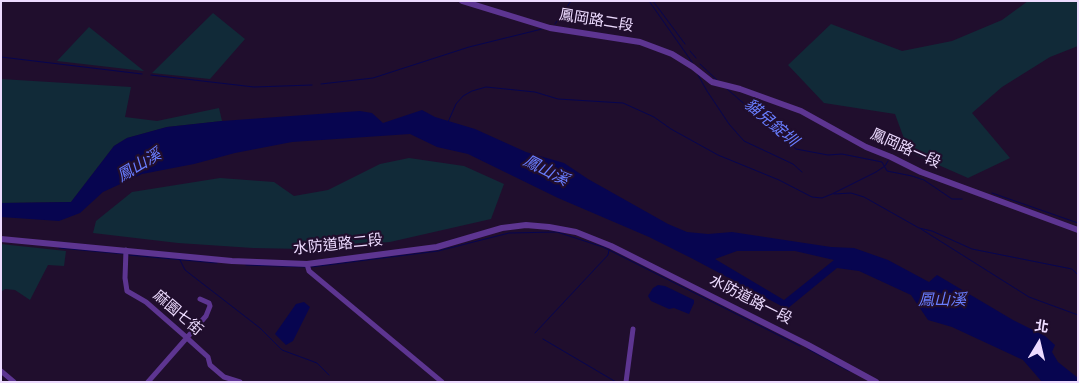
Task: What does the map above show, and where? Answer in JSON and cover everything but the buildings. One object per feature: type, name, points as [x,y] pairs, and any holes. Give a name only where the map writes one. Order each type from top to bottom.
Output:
[{"type":"street","name":"鳳岡路二段","points":[[462,1],[550,28],[640,42]]},
{"type":"street","name":"鳳岡路一段","points":[[640,42],[672,54],[712,82],[801,111],[866,147],[921,172],[1078,230]]},
{"type":"street","name":"水防道路二段","points":[[1,239],[126,254],[308,267],[437,246],[502,228],[526,225],[576,232],[612,246]]},
{"type":"street","name":"水防道路一段","points":[[612,246],[808,344],[876,382]]},
{"type":"street","name":"麻園七街","points":[[126,254],[125,278],[127,291],[146,302],[186,337],[208,357],[210,365],[224,377],[240,382]]},
{"type":"street","points":[[308,267],[442,382]]},
{"type":"street","points":[[148,382],[210,309],[209,304],[200,299]]},
{"type":"street","points":[[626,382],[633,329]]},
{"type":"street","points":[[1,371],[14,382]]},
{"type":"shaded area","points":[[1028,1],[1078,1],[1078,46],[1050,57],[1002,87],[972,113],[1010,158],[968,178],[909,152],[895,114],[824,103],[788,65],[831,24],[902,51],[952,41],[1002,20]]},
{"type":"shaded area","points":[[213,13],[245,39],[210,79],[152,73]]},
{"type":"shaded area","points":[[89,27],[144,71],[57,61]]},
{"type":"shaded area","points":[[1,79],[131,87],[125,117],[157,121],[219,108],[222,121],[167,127],[127,138],[114,146],[71,202],[1,203]]},
{"type":"shaded area","points":[[409,158],[464,166],[504,184],[491,219],[390,242],[304,249],[178,243],[93,233],[96,221],[132,192],[220,178],[274,182],[294,196],[328,190],[380,164]]},
{"type":"shaded area","points":[[1,244],[66,251],[64,266],[48,265],[30,300],[15,290],[5,289],[1,292]]},
{"type":"water","name":"鳳山溪","points":[[422,110],[435,117],[475,129],[526,152],[564,163],[588,179],[668,224],[687,232],[708,234],[732,232],[831,247],[854,248],[888,260],[929,282],[937,275],[1013,320],[1045,336],[1055,345],[1052,352],[1058,362],[1078,378],[1078,382],[1042,382],[1023,360],[952,327],[928,320],[911,295],[859,271],[837,268],[787,309],[649,237],[558,198],[468,154],[437,147],[410,134],[292,142],[235,153],[194,164],[142,174],[103,192],[80,213],[59,221],[1,217],[1,203],[71,202],[114,146],[127,138],[167,127],[360,111],[372,113],[383,123]],"holes":[[[737,251],[795,251],[834,260],[784,300],[715,259]]]},
{"type":"water","points":[[658,285],[665,286],[694,300],[689,314],[674,308],[669,309],[651,301],[648,296],[653,288]]},
{"type":"water","points":[[304,302],[310,307],[293,341],[286,345],[275,334],[296,304]]},
{"type":"waterway","points":[[555,24],[571,1]]},
{"type":"waterway","points":[[649,1],[692,62]]},
{"type":"waterway","name":"貓兒錠圳","points":[[653,1],[685,44]]},
{"type":"waterway","points":[[321,84],[373,78],[469,47],[542,29]]},
{"type":"waterway","name":"貓兒錠圳","points":[[690,51],[696,58]]},
{"type":"waterway","points":[[1,57],[142,74]]},
{"type":"waterway","name":"貓兒錠圳","points":[[700,64],[717,80]]},
{"type":"waterway","points":[[151,75],[254,87],[312,85]]},
{"type":"waterway","points":[[698,75],[729,124],[744,141],[793,164],[802,172]]},
{"type":"waterway","points":[[448,122],[456,104],[463,96],[486,87],[535,92],[558,99],[623,103],[654,117],[671,129],[718,155],[779,180],[812,197],[822,198],[876,172],[885,166],[888,161]]},
{"type":"waterway","name":"貓兒錠圳","points":[[726,88],[796,149],[828,155],[842,154],[882,162],[887,171],[924,180],[952,199],[962,199]]},
{"type":"waterway","points":[[834,194],[851,193],[864,197],[919,228],[932,231],[972,249],[1072,269],[1078,275]]},
{"type":"waterway","points":[[992,193],[1078,223]]},
{"type":"waterway","points":[[921,229],[1029,297],[1078,315]]},
{"type":"waterway","points":[[311,267],[438,251],[509,233],[557,232],[603,247],[800,346]]},
{"type":"waterway","points":[[59,248],[125,254]]},
{"type":"waterway","points":[[535,333],[608,255],[609,250]]},
{"type":"waterway","points":[[129,255],[217,263]]},
{"type":"waterway","points":[[180,260],[185,270],[260,328],[282,350],[317,363],[329,375]]},
{"type":"waterway","points":[[246,265],[307,267]]},
{"type":"waterway","points":[[543,339],[616,382]]},
{"type":"waterway","points":[[808,349],[849,371]]}]
